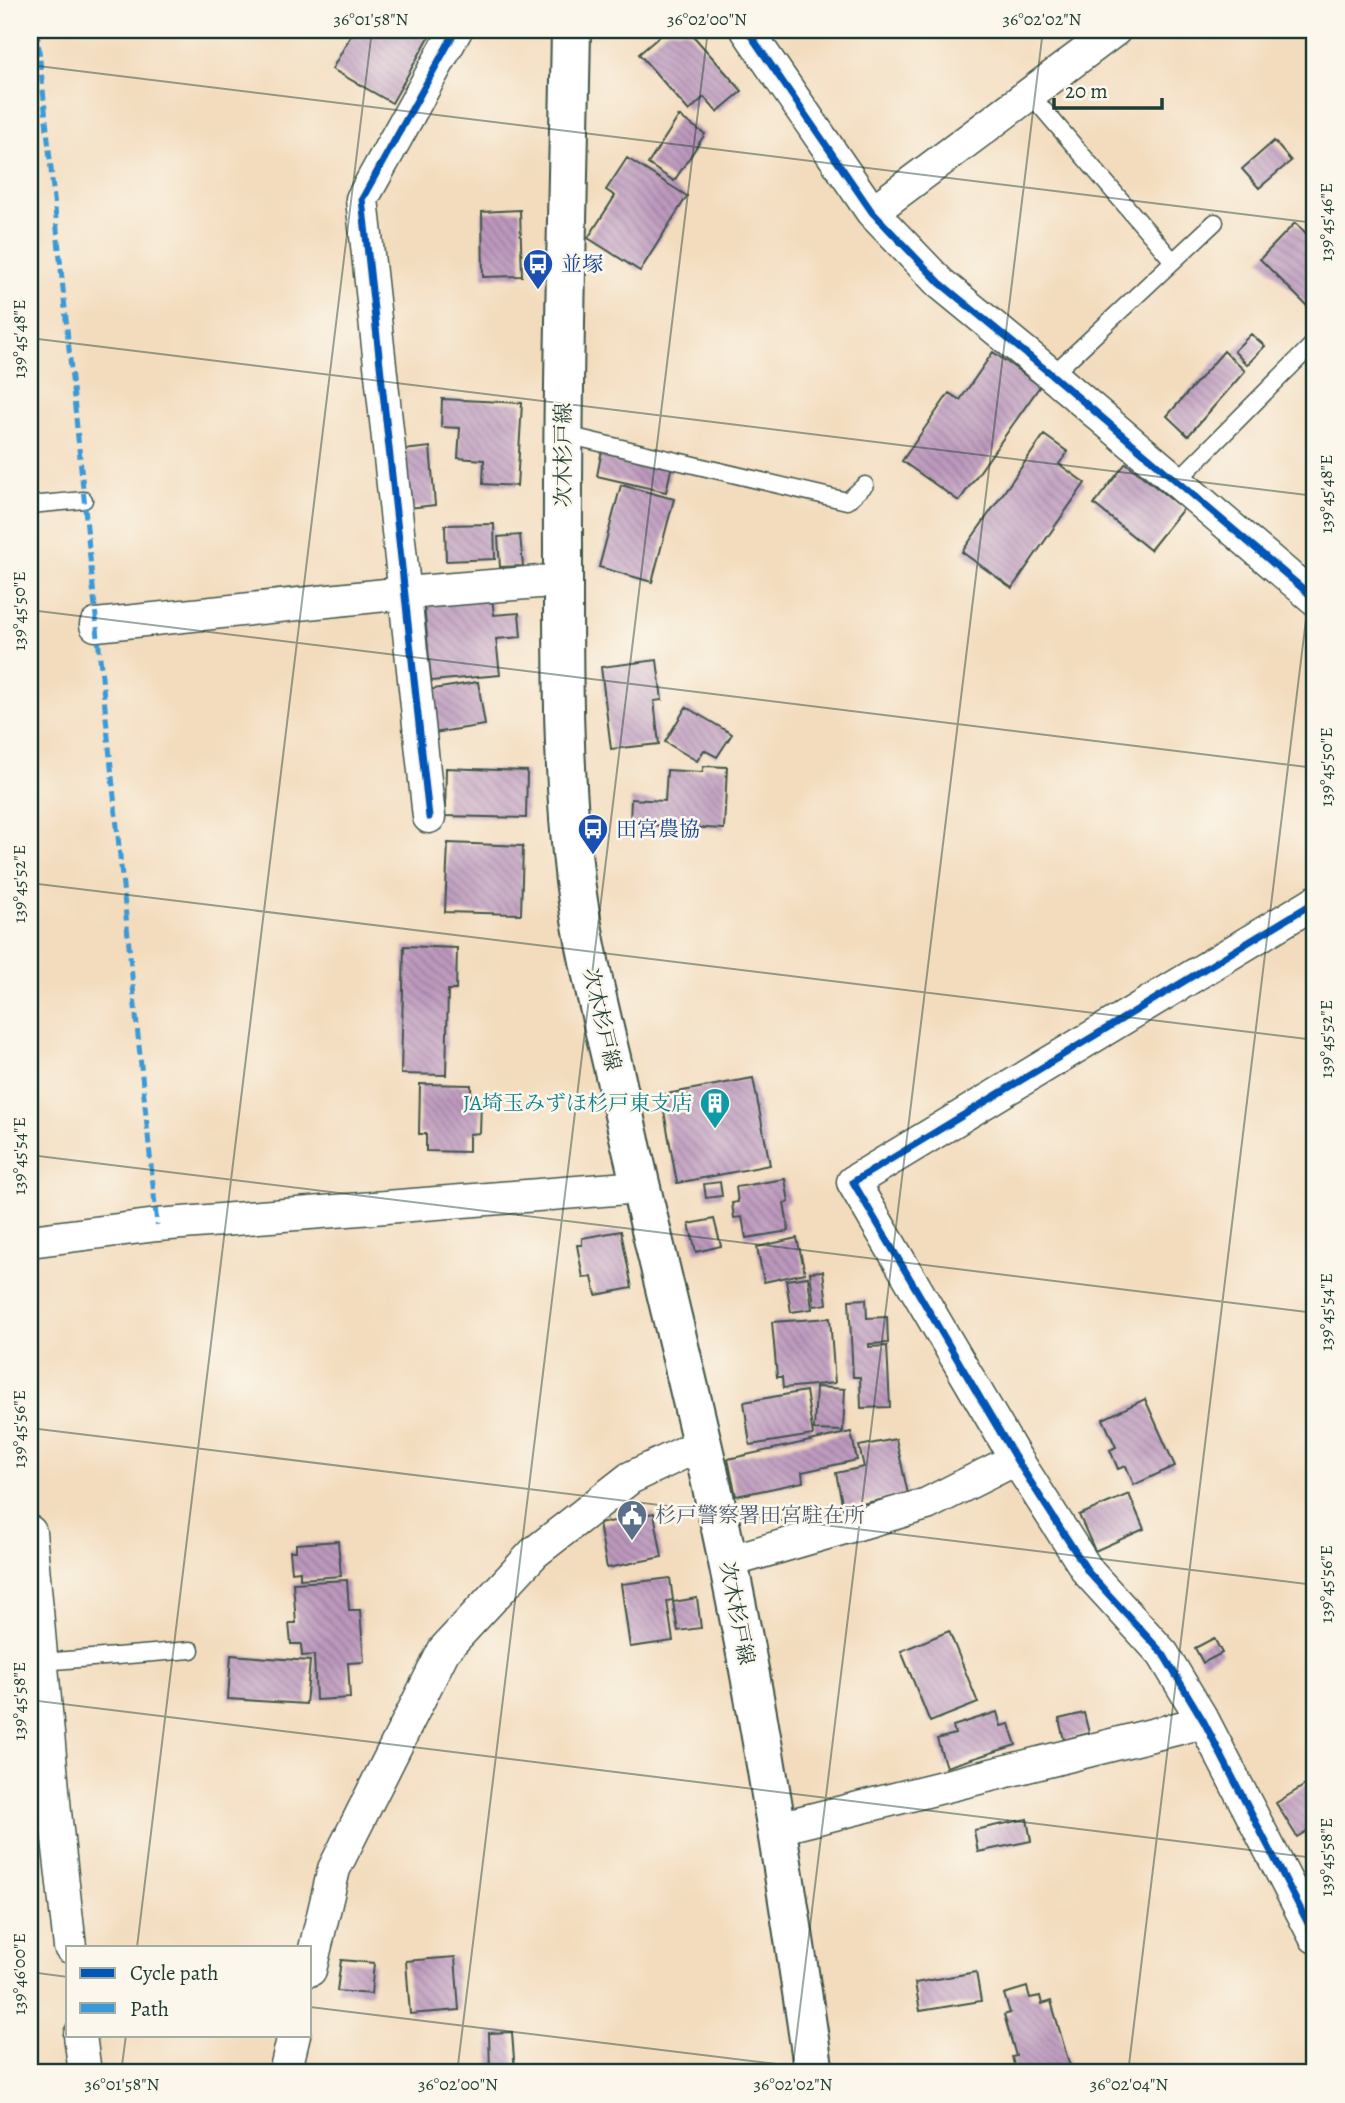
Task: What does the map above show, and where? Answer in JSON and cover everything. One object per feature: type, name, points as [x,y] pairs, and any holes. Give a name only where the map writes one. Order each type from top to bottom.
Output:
[{"type":"main road","name":"次木杉戸線","points":[[571,30],[562,434],[564,755],[576,888],[587,950],[640,1187],[702,1444],[727,1562],[778,1828],[814,2073]]},
{"type":"street","points":[[429,817],[362,199],[456,30]]},
{"type":"street","points":[[747,30],[872,212],[940,284],[1052,375],[1315,599]]},
{"type":"street","points":[[872,212],[1115,30]]},
{"type":"street","points":[[96,625],[405,593],[563,580]]},
{"type":"street","points":[[1315,902],[853,1182],[1016,1459],[1088,1573],[1163,1654],[1204,1723],[1315,1937]]},
{"type":"street","points":[[30,1241],[158,1225],[640,1187]]},
{"type":"street","points":[[312,1962],[334,1869],[444,1650],[534,1553],[631,1478],[702,1444]]},
{"type":"street","points":[[727,1562],[928,1504],[1016,1459]]},
{"type":"street","points":[[30,1532],[42,1662],[42,1810],[70,1946]]},
{"type":"street","points":[[778,1828],[1204,1723]]},
{"type":"street","points":[[80,2036],[85,2073]]},
{"type":"street","points":[[285,2073],[294,2036]]},
{"type":"lane","points":[[1030,93],[1173,261]]},
{"type":"lane","points":[[1052,375],[1215,222]]},
{"type":"lane","points":[[1177,481],[1315,342]]},
{"type":"lane","points":[[562,434],[846,501],[865,485]]},
{"type":"lane","points":[[30,505],[84,500]]},
{"type":"lane","points":[[42,1662],[191,1650]]},
{"type":"building","points":[[354,30],[433,30],[392,103],[332,69]]},
{"type":"building","points":[[667,30],[688,30],[742,91],[717,112],[704,97],[689,111],[639,54]]},
{"type":"building","points":[[679,116],[705,134],[674,181],[648,164]]},
{"type":"building","points":[[1274,141],[1291,161],[1259,188],[1242,169]]},
{"type":"building","points":[[627,158],[687,196],[640,271],[588,238],[615,196],[606,190]]},
{"type":"building","points":[[520,210],[522,276],[483,277],[482,212]]},
{"type":"building","points":[[1295,223],[1307,234],[1315,226],[1315,299],[1308,307],[1260,259]]},
{"type":"building","points":[[1251,334],[1265,346],[1247,365],[1234,351]]},
{"type":"building","points":[[1224,351],[1245,371],[1188,436],[1167,416]]},
{"type":"building","points":[[993,352],[1040,386],[959,501],[902,461],[949,393],[960,400]]},
{"type":"building","points":[[442,399],[522,403],[517,486],[483,484],[484,460],[458,458],[460,428],[441,427]]},
{"type":"building","points":[[1044,435],[1068,452],[1059,464],[1085,483],[1012,588],[962,552]]},
{"type":"building","points":[[430,447],[435,505],[409,508],[404,450]]},
{"type":"building","points":[[602,450],[672,465],[666,492],[597,476]]},
{"type":"building","points":[[1126,463],[1183,509],[1150,550],[1094,504]]},
{"type":"building","points":[[621,485],[674,499],[652,582],[599,567]]},
{"type":"building","points":[[494,524],[495,559],[446,561],[445,525]]},
{"type":"building","points":[[520,535],[523,566],[500,567],[498,537]]},
{"type":"building","points":[[492,598],[494,615],[519,613],[521,637],[496,639],[500,675],[431,681],[424,604]]},
{"type":"building","points":[[657,660],[662,700],[654,701],[659,744],[611,749],[601,667]]},
{"type":"building","points":[[478,682],[485,725],[433,733],[427,690]]},
{"type":"building","points":[[686,707],[732,734],[717,757],[704,750],[697,761],[665,742]]},
{"type":"building","points":[[704,766],[727,767],[724,829],[630,824],[631,799],[665,801],[667,770],[702,772]]},
{"type":"building","points":[[446,768],[527,771],[526,818],[445,816]]},
{"type":"building","points":[[448,843],[523,846],[521,914],[445,912]]},
{"type":"building","points":[[404,946],[457,948],[456,990],[448,990],[446,1075],[401,1074]]},
{"type":"building","name":"JA埼玉みずほ杉戸東支店","points":[[753,1078],[770,1165],[677,1183],[661,1095]]},
{"type":"building","points":[[420,1084],[471,1085],[471,1100],[481,1101],[480,1133],[469,1134],[469,1152],[426,1151],[426,1134],[419,1134]]},
{"type":"building","points":[[785,1179],[789,1202],[784,1203],[789,1231],[746,1238],[742,1217],[734,1218],[732,1203],[738,1202],[736,1187]]},
{"type":"building","points":[[720,1182],[722,1196],[706,1198],[704,1184]]},
{"type":"building","points":[[714,1219],[721,1246],[696,1252],[689,1224]]},
{"type":"building","points":[[621,1231],[632,1288],[596,1295],[592,1277],[583,1278],[577,1245],[582,1245],[582,1238]]},
{"type":"building","points":[[797,1238],[805,1273],[764,1282],[757,1247]]},
{"type":"building","points":[[823,1271],[827,1304],[814,1306],[810,1272]]},
{"type":"building","points":[[808,1277],[812,1309],[791,1312],[786,1280]]},
{"type":"building","points":[[866,1299],[867,1318],[887,1317],[888,1343],[869,1344],[869,1347],[887,1346],[890,1407],[861,1408],[860,1377],[853,1377],[849,1300]]},
{"type":"building","points":[[830,1318],[835,1383],[783,1388],[782,1377],[777,1377],[772,1322]]},
{"type":"building","points":[[816,1387],[845,1389],[843,1431],[814,1430]]},
{"type":"building","points":[[806,1391],[813,1435],[750,1445],[744,1402]]},
{"type":"building","points":[[1145,1399],[1175,1466],[1134,1485],[1126,1466],[1118,1469],[1110,1450],[1116,1447],[1103,1419]]},
{"type":"building","points":[[851,1432],[857,1460],[802,1472],[803,1482],[736,1496],[728,1459]]},
{"type":"building","points":[[896,1439],[908,1494],[843,1508],[836,1473],[864,1467],[859,1446]]},
{"type":"building","points":[[1129,1494],[1144,1529],[1095,1551],[1079,1515]]},
{"type":"building","points":[[654,1513],[662,1557],[607,1568],[599,1524]]},
{"type":"building","points":[[338,1541],[341,1576],[300,1579],[300,1571],[292,1572],[290,1551],[296,1551],[296,1544]]},
{"type":"building","points":[[670,1578],[673,1600],[667,1601],[673,1641],[630,1647],[621,1584]]},
{"type":"building","points":[[347,1580],[349,1610],[360,1610],[364,1662],[348,1663],[350,1698],[316,1700],[314,1655],[302,1656],[301,1644],[291,1644],[289,1623],[296,1623],[293,1583]]},
{"type":"building","points":[[697,1598],[701,1628],[678,1631],[673,1602]]},
{"type":"building","points":[[949,1631],[978,1703],[930,1722],[901,1651]]},
{"type":"building","points":[[1214,1638],[1222,1653],[1203,1663],[1195,1648]]},
{"type":"building","points":[[231,1655],[310,1661],[306,1704],[228,1699]]},
{"type":"building","points":[[997,1712],[1001,1726],[1009,1724],[1016,1745],[946,1767],[937,1739],[955,1734],[953,1726]]},
{"type":"building","points":[[1084,1713],[1089,1733],[1064,1740],[1059,1719]]},
{"type":"building","points":[[1315,1779],[1315,1826],[1297,1837],[1276,1803]]},
{"type":"building","points":[[1027,1819],[1031,1841],[978,1852],[974,1830]]},
{"type":"building","points":[[455,1957],[459,2010],[410,2014],[406,1961]]},
{"type":"building","points":[[341,1960],[374,1963],[371,1994],[337,1991]]},
{"type":"building","points":[[976,1972],[981,2001],[920,2011],[915,1983]]},
{"type":"building","points":[[1027,1987],[1030,1998],[1040,1996],[1042,2004],[1051,2001],[1071,2070],[1078,2068],[1080,2073],[1016,2073],[1012,2057],[1016,2056],[1004,2015],[1010,2013],[1004,1994]]},
{"type":"building","points":[[512,2032],[515,2073],[490,2073],[489,2033]]},
{"type":"marked path","points":[[37,30],[157,1225]]},
{"type":"cycle path","points":[[429,817],[362,199],[456,30]]},
{"type":"cycle path","points":[[747,30],[872,212],[940,283],[1315,599]]},
{"type":"cycle path","points":[[1315,902],[853,1182],[1016,1459],[1089,1573],[1163,1654],[1204,1722],[1315,1937]]},
{"type":"place","name":"並塚","points":[[538,291]]},
{"type":"place","name":"田宮農協","points":[[593,856]]},
{"type":"place","name":"JA埼玉みずほ杉戸東支店","points":[[715,1130]]},
{"type":"place","name":"杉戸警察署田宮駐在所","points":[[632,1542]]}]
